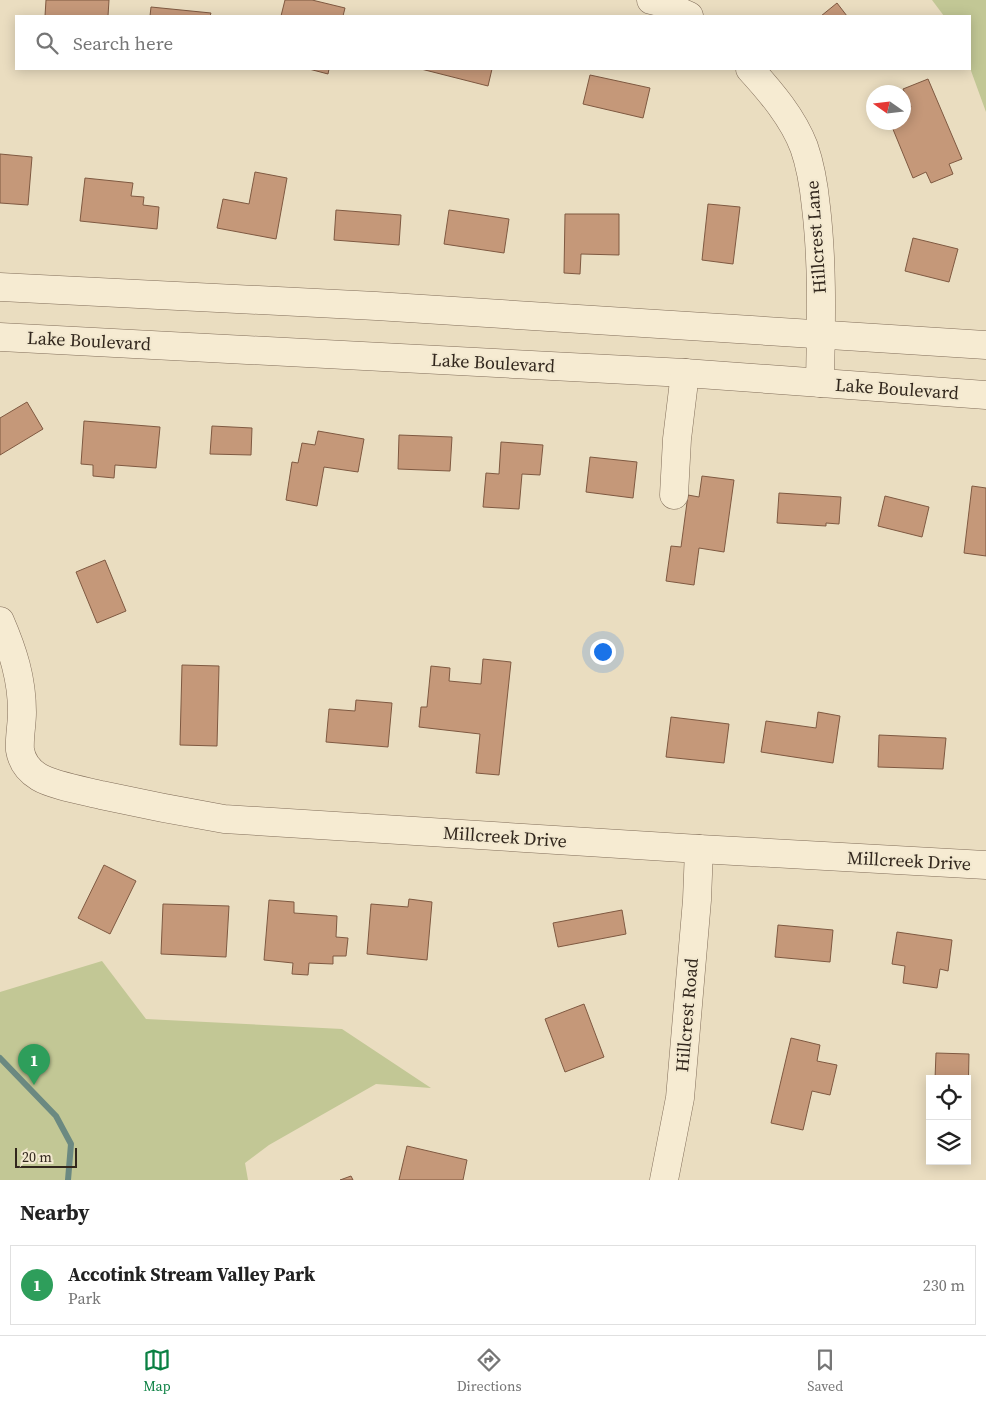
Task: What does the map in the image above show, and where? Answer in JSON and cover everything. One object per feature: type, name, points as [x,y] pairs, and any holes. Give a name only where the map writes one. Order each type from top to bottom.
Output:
[{"type":"street","points":[[651,0],[660,2],[687,15]]},
{"type":"street","name":"Hillcrest Lane","points":[[751,70],[766,87],[792,124],[804,147],[812,173],[820,265],[820,384]]},
{"type":"street","points":[[0,287],[376,306],[986,345]]},
{"type":"street","name":"Lake Boulevard","points":[[0,337],[685,373],[986,396]]},
{"type":"street","points":[[674,495],[677,439],[685,373]]},
{"type":"street","name":"Millcreek Drive","points":[[0,621],[13,652],[19,678],[22,711],[20,751],[24,763],[30,771],[41,778],[83,791],[224,819],[986,865]]},
{"type":"street","name":"Hillcrest Road","points":[[664,1180],[680,1098],[697,900],[698,849]]},
{"type":"green space","points":[[932,0],[986,0],[986,112],[971,70],[971,15],[943,15]]},
{"type":"green space","points":[[102,961],[146,1019],[342,1029],[431,1088],[376,1084],[269,1145],[245,1163],[248,1180],[0,1180],[0,992]]},
{"type":"building","points":[[46,0],[109,0],[108,15],[45,15]]},
{"type":"building","points":[[285,0],[312,0],[345,8],[343,15],[281,15]]},
{"type":"building","points":[[837,3],[846,15],[822,15]]},
{"type":"building","points":[[151,7],[211,13],[210,15],[150,15]]},
{"type":"building","points":[[313,70],[329,70],[328,74]]},
{"type":"building","points":[[425,70],[492,70],[488,86]]},
{"type":"building","points":[[590,75],[650,88],[643,118],[583,104]]},
{"type":"building","points":[[928,79],[962,159],[949,164],[953,174],[931,183],[926,172],[913,178],[893,130],[911,130],[911,86]]},
{"type":"building","points":[[0,154],[32,157],[28,205],[0,203]]},
{"type":"building","points":[[255,172],[287,178],[276,239],[217,228],[223,199],[249,204]]},
{"type":"building","points":[[85,178],[133,183],[131,196],[144,197],[143,205],[159,207],[157,229],[80,221]]},
{"type":"building","points":[[708,204],[740,207],[733,264],[702,260]]},
{"type":"building","points":[[336,210],[401,215],[399,245],[334,240]]},
{"type":"building","points":[[449,210],[509,219],[504,253],[444,244]]},
{"type":"building","points":[[565,214],[619,214],[619,255],[581,254],[580,274],[564,273]]},
{"type":"building","points":[[913,238],[958,249],[949,282],[905,271]]},
{"type":"building","points":[[27,402],[43,429],[0,455],[0,418]]},
{"type":"building","points":[[84,421],[160,427],[156,468],[115,465],[114,478],[93,476],[93,465],[81,464]]},
{"type":"building","points":[[212,426],[252,428],[251,455],[210,454]]},
{"type":"building","points":[[318,431],[364,439],[358,472],[324,467],[317,506],[286,500],[292,462],[298,463],[302,443],[315,445]]},
{"type":"building","points":[[399,435],[452,437],[450,471],[398,469]]},
{"type":"building","points":[[501,442],[543,445],[540,475],[522,474],[519,509],[483,507],[486,473],[499,474]]},
{"type":"building","points":[[590,457],[637,462],[633,498],[586,492]]},
{"type":"building","points":[[702,476],[734,480],[724,552],[699,548],[694,585],[666,581],[671,546],[681,547],[688,495],[699,497]]},
{"type":"building","points":[[972,486],[986,488],[986,556],[964,553]]},
{"type":"building","points":[[779,493],[841,497],[839,524],[826,523],[826,526],[777,523]]},
{"type":"building","points":[[885,496],[929,507],[922,537],[878,526]]},
{"type":"building","points":[[105,560],[126,611],[97,623],[76,572]]},
{"type":"building","points":[[483,659],[511,662],[499,775],[476,773],[480,734],[419,727],[421,707],[427,707],[431,666],[450,668],[449,681],[481,684]]},
{"type":"building","points":[[182,665],[219,666],[217,746],[180,745]]},
{"type":"building","points":[[356,700],[392,703],[388,747],[326,742],[329,709],[355,711]]},
{"type":"building","points":[[818,712],[840,716],[833,763],[761,752],[766,721],[816,728]]},
{"type":"building","points":[[671,717],[729,724],[724,763],[666,757]]},
{"type":"building","points":[[879,735],[946,738],[943,769],[878,767]]},
{"type":"building","points":[[104,865],[136,881],[110,934],[78,918]]},
{"type":"building","points":[[409,899],[432,902],[427,960],[367,954],[371,904],[408,907]]},
{"type":"building","points":[[269,900],[294,902],[294,913],[337,916],[336,937],[348,938],[346,956],[333,956],[333,964],[309,963],[308,975],[292,974],[293,963],[264,960]]},
{"type":"building","points":[[163,904],[229,906],[226,957],[161,954]]},
{"type":"building","points":[[622,910],[626,934],[558,947],[553,923]]},
{"type":"building","points":[[778,925],[833,930],[830,962],[775,957]]},
{"type":"building","points":[[897,932],[952,940],[948,971],[940,969],[937,988],[903,983],[905,966],[892,964]]},
{"type":"building","points":[[584,1004],[604,1057],[565,1072],[545,1019]]},
{"type":"building","points":[[791,1038],[820,1045],[817,1061],[837,1065],[830,1095],[812,1091],[803,1130],[771,1123]]},
{"type":"building","points":[[936,1053],[969,1054],[969,1075],[935,1075]]},
{"type":"building","points":[[407,1146],[467,1160],[463,1180],[399,1180]]},
{"type":"building","points":[[351,1176],[353,1180],[340,1180]]},
{"type":"waterway","points":[[0,1058],[56,1116],[71,1144],[68,1180]]},
{"type":"place","name":"Accotink Stream Valley Park","points":[[34,1085]]}]
